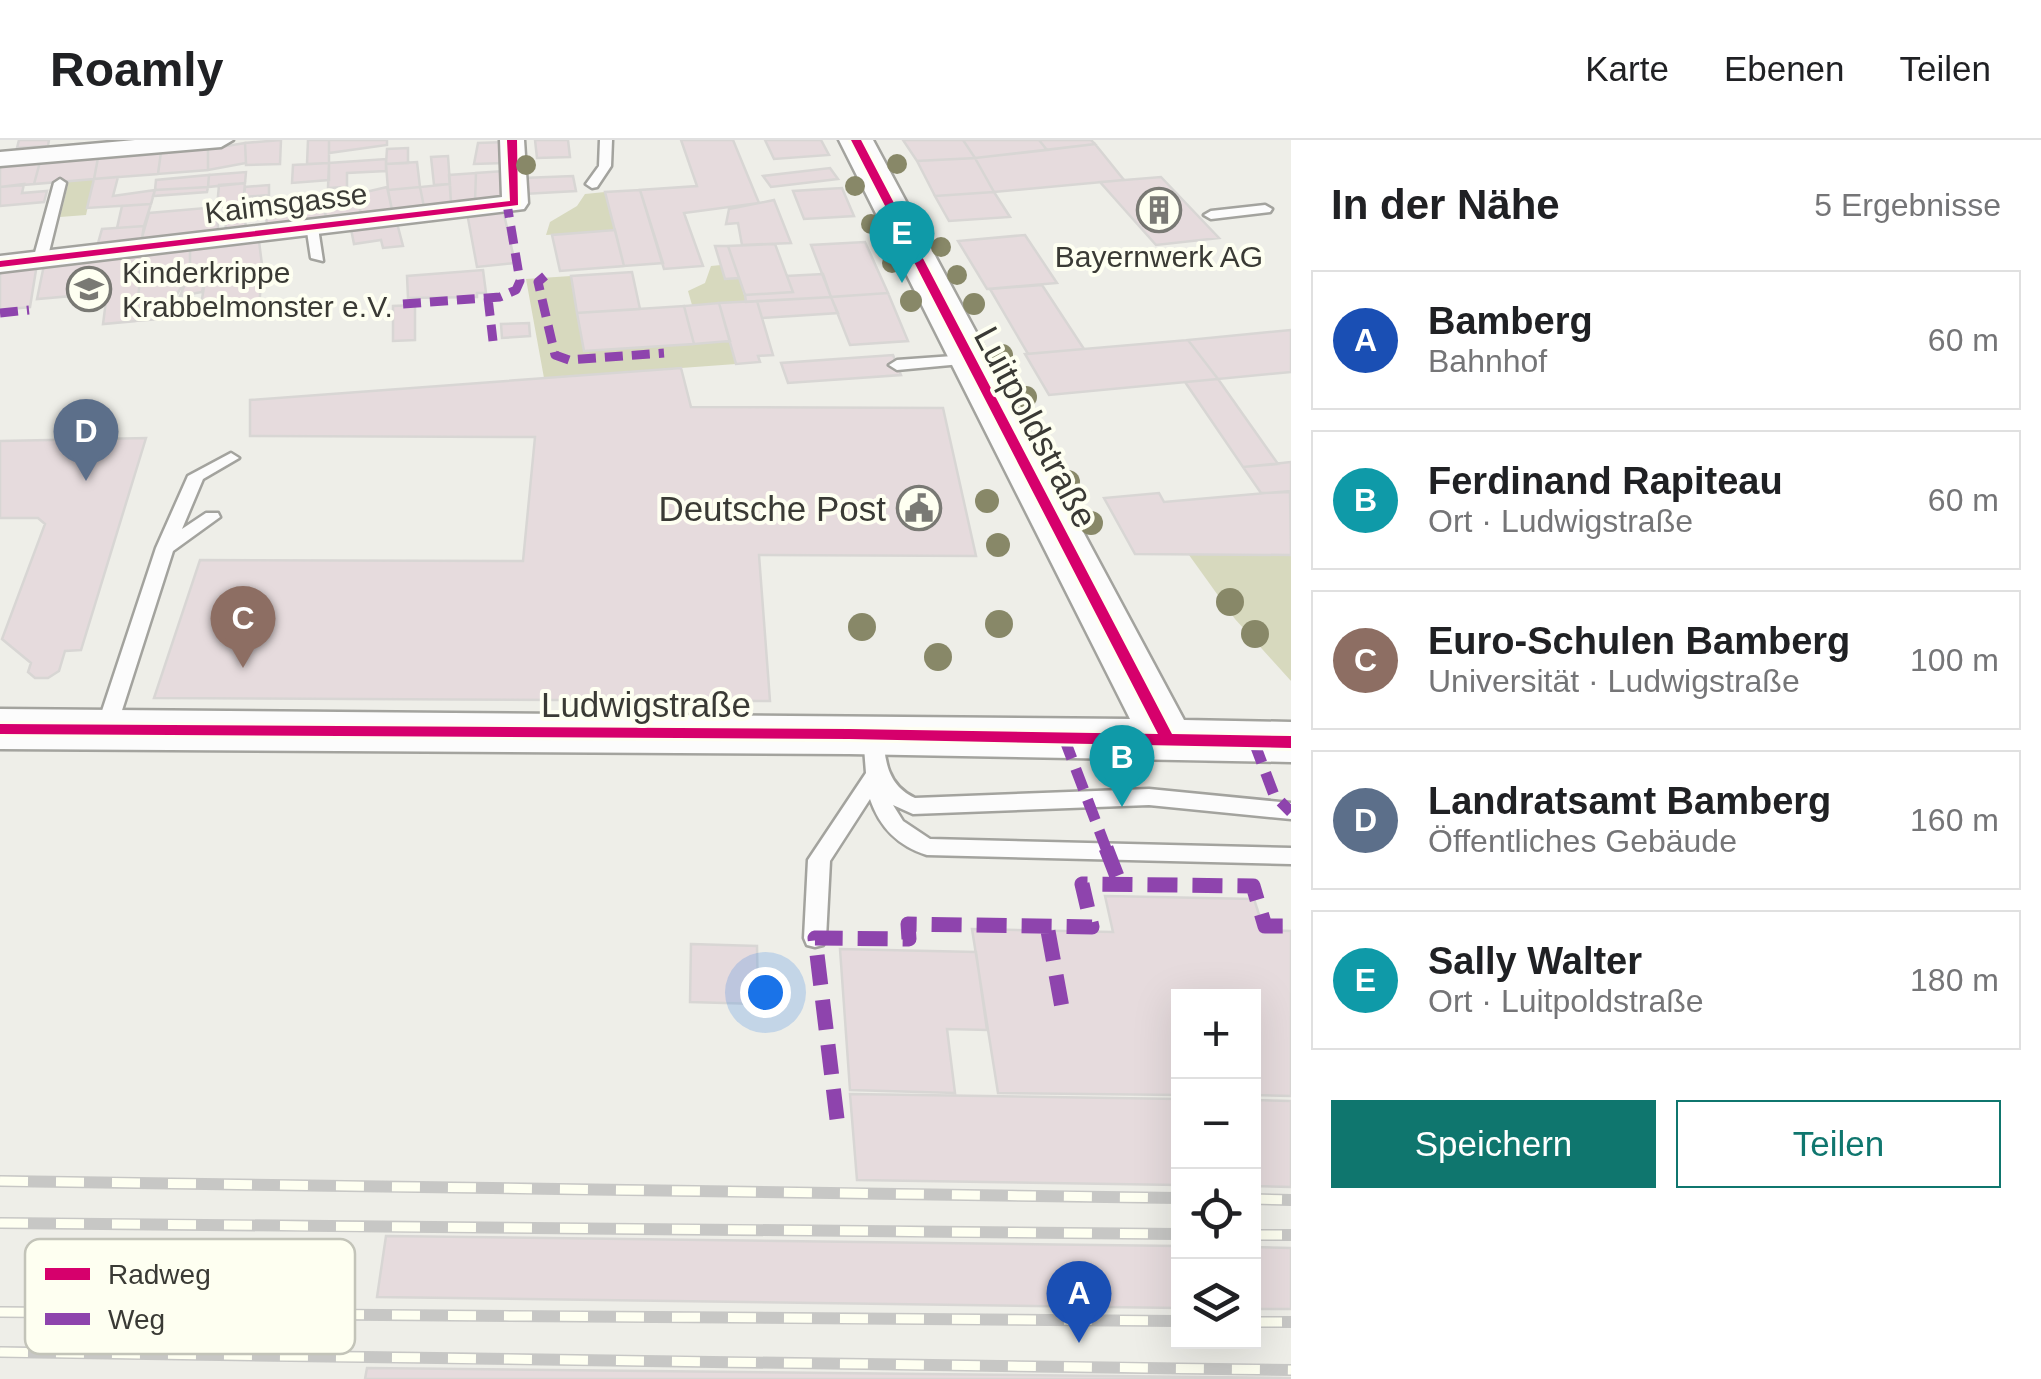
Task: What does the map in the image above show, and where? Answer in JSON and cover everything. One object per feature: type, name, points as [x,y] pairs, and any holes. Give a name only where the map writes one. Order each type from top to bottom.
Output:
[{"type":"street","points":[[0,159],[221,140]]},
{"type":"street","name":"Kaimsgasse","points":[[0,264],[515,204],[512,140]]},
{"type":"street","name":"Luitpoldstraße","points":[[856,140],[967,360],[1168,740]]},
{"type":"street","name":"Ludwigstraße","points":[[0,729],[875,753],[1168,740],[1291,742]]},
{"type":"lane","points":[[592,184],[605,166],[606,140]]},
{"type":"lane","points":[[40,260],[60,183]]},
{"type":"lane","points":[[1210,216],[1264,209]]},
{"type":"lane","points":[[311,228],[318,258]]},
{"type":"lane","points":[[897,365],[967,360]]},
{"type":"lane","points":[[106,729],[165,548],[196,476],[231,458]]},
{"type":"lane","points":[[165,548],[212,517]]},
{"type":"lane","points":[[875,753],[900,800],[913,806],[1149,797],[1291,812]]},
{"type":"lane","points":[[875,753],[886,820],[896,831],[927,846],[1291,856]]},
{"type":"lane","points":[[815,938],[819,860],[875,753]]},
{"type":"green space","points":[[94,179],[86,215],[60,217],[69,181]]},
{"type":"green space","points":[[605,192],[615,230],[546,235],[550,222],[577,206],[585,194]]},
{"type":"green space","points":[[721,265],[739,278],[746,302],[692,305],[688,291],[705,283],[711,266]]},
{"type":"green space","points":[[571,276],[584,351],[730,341],[736,364],[544,378],[526,279]]},
{"type":"green space","points":[[1189,555],[1291,555],[1291,681],[1235,619]]},
{"type":"building","points":[[19,140],[49,140],[48,146],[17,148]]},
{"type":"building","points":[[281,140],[280,164],[246,165],[245,143]]},
{"type":"building","points":[[308,140],[329,140],[329,163],[307,164]]},
{"type":"building","points":[[329,140],[387,140],[387,145],[329,153]]},
{"type":"building","points":[[535,140],[568,140],[570,157],[537,158]]},
{"type":"building","points":[[681,140],[733,140],[759,203],[684,213],[703,266],[664,269],[640,190],[697,186]]},
{"type":"building","points":[[765,140],[821,140],[829,155],[774,159]]},
{"type":"building","points":[[903,140],[963,140],[975,158],[917,161]]},
{"type":"building","points":[[963,140],[1039,140],[1047,150],[975,158]]},
{"type":"building","points":[[1039,140],[1091,140],[1095,144],[1047,150]]},
{"type":"building","points":[[505,142],[505,163],[474,164],[478,143]]},
{"type":"building","points":[[245,143],[246,163],[208,170],[208,149]]},
{"type":"building","points":[[1095,144],[1124,180],[994,192],[975,158]]},
{"type":"building","points":[[408,148],[408,163],[386,164],[387,149]]},
{"type":"building","points":[[208,149],[208,170],[158,174],[161,152]]},
{"type":"building","points":[[161,152],[158,174],[94,179],[98,158]]},
{"type":"building","points":[[448,156],[450,184],[434,185],[431,157]]},
{"type":"building","points":[[98,158],[94,179],[34,184],[40,162]]},
{"type":"building","points":[[975,158],[994,192],[935,196],[917,161]]},
{"type":"building","points":[[386,159],[386,171],[347,173],[347,187],[328,188],[329,163]]},
{"type":"building","points":[[40,162],[34,184],[0,187],[0,165]]},
{"type":"building","points":[[417,162],[420,187],[388,190],[386,164]]},
{"type":"building","points":[[329,163],[329,180],[292,183],[293,165]]},
{"type":"building","points":[[830,168],[838,179],[771,187],[763,176]]},
{"type":"building","points":[[504,171],[508,194],[499,200],[475,201],[476,173]]},
{"type":"building","points":[[246,172],[245,183],[208,187],[209,175]]},
{"type":"building","points":[[476,173],[475,201],[451,203],[449,175]]},
{"type":"building","points":[[209,175],[208,187],[155,190],[156,180]]},
{"type":"building","points":[[573,176],[576,191],[524,194],[523,178]]},
{"type":"building","points":[[118,177],[113,196],[155,190],[151,204],[87,208],[94,179]]},
{"type":"building","name":"Bayernwerk AG","points":[[1161,177],[1219,238],[1156,245],[1100,182]]},
{"type":"building","points":[[245,183],[243,204],[217,207],[219,185]]},
{"type":"building","points":[[24,184],[22,193],[47,191],[44,202],[0,206],[0,187]]},
{"type":"building","points":[[450,184],[451,203],[424,207],[420,187]]},
{"type":"building","points":[[269,185],[269,195],[244,197],[245,187]]},
{"type":"building","points":[[208,187],[207,192],[153,196],[155,190]]},
{"type":"building","points":[[387,187],[392,210],[361,214],[357,194]]},
{"type":"building","points":[[420,187],[424,207],[392,210],[388,190]]},
{"type":"building","points":[[842,188],[854,216],[804,219],[793,191]]},
{"type":"building","points":[[640,190],[663,263],[624,266],[605,192]]},
{"type":"building","points":[[356,192],[361,214],[326,218],[323,199]]},
{"type":"building","points":[[994,192],[1010,217],[949,221],[935,196]]},
{"type":"building","points":[[323,199],[326,218],[267,225],[265,205]]},
{"type":"building","points":[[774,200],[791,243],[742,245],[738,223],[726,224],[729,209]]},
{"type":"building","points":[[151,204],[144,226],[117,228],[122,206]]},
{"type":"building","points":[[243,204],[246,228],[226,230],[224,206]]},
{"type":"building","points":[[217,207],[218,231],[141,241],[149,213]]},
{"type":"building","points":[[503,210],[515,263],[477,267],[467,213]]},
{"type":"building","points":[[397,223],[403,246],[383,248],[381,240],[354,244],[351,229]]},
{"type":"building","points":[[144,226],[141,244],[97,247],[102,229]]},
{"type":"building","points":[[615,230],[624,266],[560,271],[552,235]]},
{"type":"building","points":[[1025,235],[1057,283],[987,289],[958,241]]},
{"type":"building","points":[[259,241],[262,265],[190,272],[190,249]]},
{"type":"building","points":[[865,242],[888,293],[831,297],[811,245]]},
{"type":"building","points":[[775,244],[793,292],[745,295],[728,246]]},
{"type":"building","points":[[715,246],[728,246],[739,278],[725,279]]},
{"type":"building","points":[[190,249],[190,272],[140,278],[142,255]]},
{"type":"building","name":"Kinderkrippe Krabbelmonster e.V.","points":[[142,255],[136,321],[103,324],[107,293],[37,299],[44,265]]},
{"type":"building","points":[[37,264],[30,307],[0,310],[0,268]]},
{"type":"building","points":[[262,265],[259,311],[199,316],[207,270]]},
{"type":"building","points":[[207,270],[202,292],[180,296],[190,272]]},
{"type":"building","points":[[483,270],[486,293],[477,293],[477,297],[408,298],[407,276]]},
{"type":"building","points":[[190,272],[176,296],[172,318],[136,321],[140,278]]},
{"type":"building","points":[[632,272],[640,309],[577,313],[571,276]]},
{"type":"building","points":[[823,274],[831,297],[746,302],[745,295],[793,292],[787,276]]},
{"type":"building","points":[[1042,285],[1084,349],[1028,354],[990,289]]},
{"type":"building","points":[[888,293],[908,341],[850,345],[831,297]]},
{"type":"building","points":[[831,297],[838,313],[762,318],[757,301]]},
{"type":"building","points":[[757,301],[773,355],[758,356],[760,362],[736,364],[719,303]]},
{"type":"building","points":[[719,303],[730,341],[694,344],[684,306]]},
{"type":"building","points":[[415,305],[415,340],[393,341],[393,306]]},
{"type":"building","points":[[684,306],[694,344],[584,351],[577,313]]},
{"type":"building","points":[[529,323],[530,336],[502,338],[501,324]]},
{"type":"building","points":[[1291,330],[1291,372],[1218,379],[1188,340]]},
{"type":"building","points":[[1188,340],[1218,379],[1049,395],[1025,354]]},
{"type":"building","points":[[893,355],[901,375],[788,383],[781,363]]},
{"type":"building","points":[[681,368],[691,407],[943,408],[976,556],[759,555],[770,701],[154,698],[200,560],[523,561],[535,437],[250,436],[250,400]]},
{"type":"building","points":[[1218,379],[1278,464],[1243,467],[1185,382]]},
{"type":"building","points":[[146,438],[81,650],[65,651],[59,671],[48,678],[35,678],[28,672],[31,663],[2,639],[45,524],[38,518],[0,518],[0,441]]},
{"type":"building","points":[[1291,462],[1291,492],[1261,493],[1243,467]]},
{"type":"building","points":[[1290,491],[1291,555],[1135,554],[1104,498],[1159,493],[1164,502]]},
{"type":"building","points":[[1105,896],[1254,899],[1264,930],[1291,931],[1291,1096],[1261,1095],[1261,989],[1171,989],[1171,1095],[998,1093],[972,929],[1113,932]]},
{"type":"building","points":[[691,944],[757,946],[758,1004],[690,1002]]},
{"type":"building","points":[[840,949],[976,952],[987,1030],[947,1029],[955,1093],[850,1090]]},
{"type":"building","points":[[850,1094],[1171,1099],[1171,1185],[857,1180]]},
{"type":"building","points":[[1261,1100],[1291,1101],[1291,1187],[1261,1186]]},
{"type":"building","points":[[386,1236],[1171,1246],[1171,1308],[377,1297]]},
{"type":"building","points":[[1261,1247],[1291,1248],[1291,1309],[1261,1309]]},
{"type":"building","points":[[367,1368],[1291,1378],[1291,1379],[365,1379]]},
{"type":"railway","points":[[0,1181],[1171,1198]]},
{"type":"railway","points":[[1261,1199],[1291,1200]]},
{"type":"railway","points":[[0,1223],[1171,1234]]},
{"type":"railway","points":[[1261,1235],[1291,1235]]},
{"type":"railway","points":[[0,1312],[25,1312]]},
{"type":"railway","points":[[355,1315],[1171,1321]]},
{"type":"railway","points":[[1261,1322],[1291,1322]]},
{"type":"railway","points":[[0,1352],[25,1352]]},
{"type":"railway","points":[[143,1354],[1291,1370]]},
{"type":"marked path","points":[[403,304],[500,297],[516,290],[520,281],[507,204]]},
{"type":"marked path","points":[[545,276],[538,282],[555,355],[569,360],[664,353]]},
{"type":"marked path","points":[[488,298],[493,341]]},
{"type":"marked path","points":[[0,313],[29,310]]},
{"type":"marked path","points":[[1064,738],[1120,884]]},
{"type":"marked path","points":[[1254,742],[1274,795],[1291,812]]},
{"type":"marked path","points":[[837,1119],[815,938],[909,939],[908,924],[1092,927],[1082,884],[1253,886],[1265,926],[1291,926]]},
{"type":"marked path","points":[[1048,931],[1063,1013]]},
{"type":"cycle path","points":[[0,264],[515,203],[512,140]]},
{"type":"cycle path","points":[[856,140],[1168,740]]},
{"type":"cycle path","points":[[0,729],[849,734],[1291,742]]},
{"type":"place","name":"Bayernwerk AG","points":[[1159,210]]},
{"type":"place","name":"Sally Walter","points":[[902,283]]},
{"type":"place","name":"Kinderkrippe Krabbelmonster e.V.","points":[[89,289]]},
{"type":"place","name":"Landratsamt Bamberg","points":[[86,481]]},
{"type":"place","name":"Deutsche Post","points":[[919,508]]},
{"type":"place","name":"Euro-Schulen Bamberg","points":[[243,668]]},
{"type":"place","name":"Ferdinand Rapiteau","points":[[1122,807]]},
{"type":"place","name":"Bamberg","points":[[1079,1343]]}]
